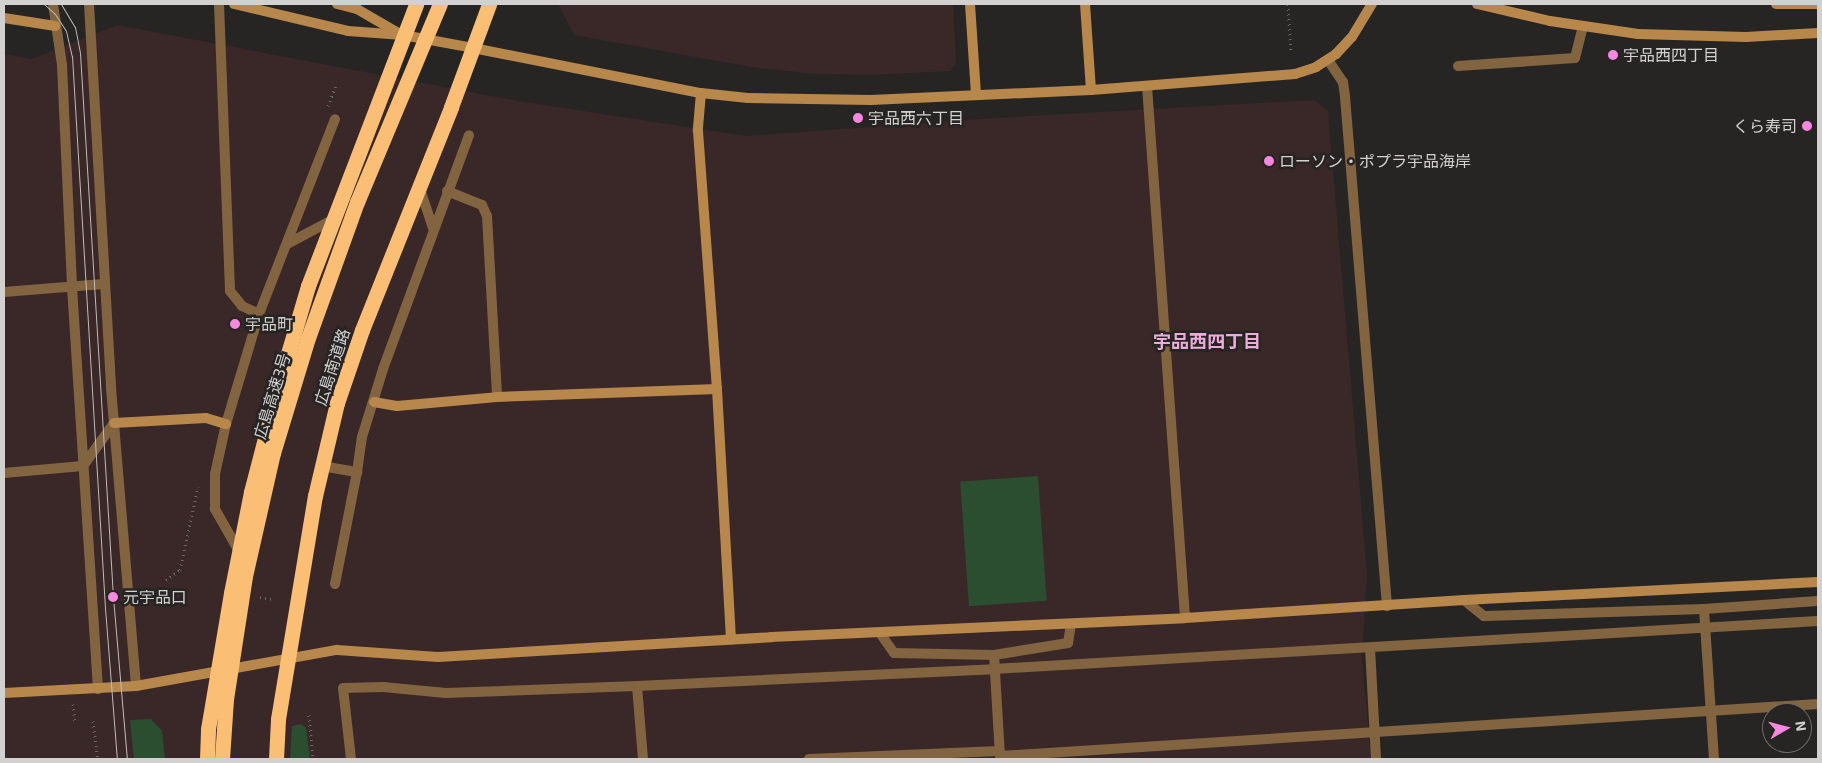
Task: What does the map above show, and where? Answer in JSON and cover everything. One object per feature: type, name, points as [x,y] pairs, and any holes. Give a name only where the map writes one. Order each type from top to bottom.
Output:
[{"type":"highway","points":[[207,759],[208,729],[217,673],[252,492],[279,384],[308,286],[416,4]]},
{"type":"highway","name":"広島高速3号","points":[[222,759],[226,699],[245,576],[273,453],[308,338],[354,211],[440,4]]},
{"type":"highway","name":"広島南道路","points":[[276,759],[278,719],[314,496],[337,403],[362,330],[489,4]]},
{"type":"street","points":[[53,4],[62,65],[72,287],[98,688]]},
{"type":"street","points":[[89,4],[104,284],[136,686]]},
{"type":"street","points":[[219,4],[230,292],[242,306],[259,314]]},
{"type":"street","points":[[234,4],[348,31],[403,36],[473,48],[701,93],[748,98],[871,100],[1091,90],[1286,75],[1310,69],[1328,60],[1352,37],[1372,4]]},
{"type":"street","points":[[337,4],[356,9],[403,36]]},
{"type":"street","points":[[970,4],[976,95]]},
{"type":"street","points":[[1085,4],[1091,90]]},
{"type":"street","points":[[1477,4],[1583,27],[1638,34],[1693,37],[1818,33]]},
{"type":"street","points":[[1776,4],[1818,4]]},
{"type":"street","points":[[4,18],[55,26]]},
{"type":"street","points":[[1458,66],[1575,58],[1583,27]]},
{"type":"street","points":[[1328,60],[1342,82],[1345,97],[1387,606]]},
{"type":"street","points":[[1147,86],[1185,618]]},
{"type":"street","points":[[701,93],[698,131],[717,388],[731,640]]},
{"type":"street","points":[[240,554],[215,509],[215,474],[226,424],[259,314],[335,119]]},
{"type":"street","points":[[335,584],[362,438],[433,228],[469,135]]},
{"type":"street","points":[[419,186],[433,228]]},
{"type":"street","points":[[447,191],[482,205],[487,216],[497,397]]},
{"type":"street","points":[[287,244],[334,219]]},
{"type":"street","points":[[4,292],[104,284]]},
{"type":"street","points":[[374,402],[397,406],[497,397],[717,388]]},
{"type":"street","points":[[114,423],[206,418],[226,424]]},
{"type":"street","points":[[4,473],[83,466],[114,423]]},
{"type":"street","points":[[322,466],[357,472]]},
{"type":"street","points":[[4,694],[136,686],[337,650],[438,657],[731,640],[1185,618],[1464,600],[1818,582]]},
{"type":"street","points":[[1464,600],[1484,616],[1704,609],[1818,601]]},
{"type":"street","points":[[1704,609],[1714,759]]},
{"type":"street","points":[[351,759],[343,688],[383,687],[446,693],[637,686],[994,669],[1370,648],[1704,626],[1818,622]]},
{"type":"street","points":[[880,633],[894,653],[994,654],[1068,642],[1071,624]]},
{"type":"street","points":[[1370,648],[1376,759]]},
{"type":"street","points":[[994,654],[999,756]]},
{"type":"street","points":[[637,686],[643,759]]},
{"type":"street","points":[[809,759],[999,756],[1818,704]]},
{"type":"path","points":[[1288,4],[1291,53]]},
{"type":"path","points":[[73,703],[75,723]]},
{"type":"path","points":[[309,715],[313,759]]},
{"type":"path","points":[[93,721],[98,759]]},
{"type":"shaded area","points":[[560,4],[953,4],[956,63],[950,71],[871,75],[816,74],[751,67],[574,35],[559,6]]},
{"type":"shaded area","points":[[117,25],[518,101],[745,136],[994,118],[1314,100],[1328,111],[1367,575],[1362,657],[1371,759],[4,759],[4,54],[32,59]]},
{"type":"green space","points":[[1038,476],[1047,601],[969,606],[960,481]]},
{"type":"green space","points":[[151,719],[162,731],[165,759],[134,759],[130,720]]},
{"type":"green space","points":[[301,724],[306,728],[310,759],[290,759],[292,726]]},
{"type":"tram line","points":[[44,4],[55,14],[66,31],[72,56],[105,608],[117,759]]},
{"type":"tram line","points":[[61,4],[75,27],[80,53],[113,597],[127,759]]},
{"type":"place","name":"宇品西四丁目","points":[[1613,55]]},
{"type":"place","name":"宇品西六丁目","points":[[858,118]]},
{"type":"place","name":"くら寿司","points":[[1807,126]]},
{"type":"place","name":"ローソン・ポプラ宇品海岸","points":[[1269,161]]},
{"type":"place","name":"宇品町","points":[[235,324]]},
{"type":"place","name":"元宇品口","points":[[113,597]]},
{"type":"district","name":"宇品西四丁目","points":[[1207,341]]}]
